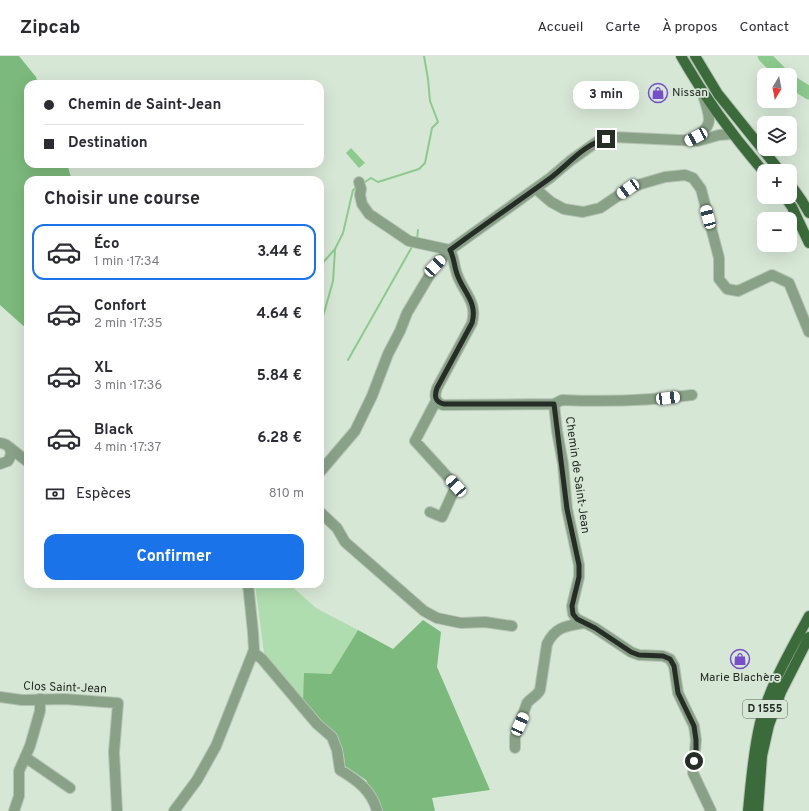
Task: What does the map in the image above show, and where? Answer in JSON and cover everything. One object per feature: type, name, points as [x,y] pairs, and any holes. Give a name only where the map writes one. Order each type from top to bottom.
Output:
[{"type":"main road","points":[[682,56],[702,92],[732,134],[757,164]]},
{"type":"main road","points":[[695,56],[718,94],[774,164]]},
{"type":"main road","points":[[797,194],[809,213]]},
{"type":"main road","points":[[790,204],[809,243]]},
{"type":"main road","name":"D 1555","points":[[748,811],[753,754],[761,721],[772,689],[809,616]]},
{"type":"main road","name":"D 1555","points":[[758,811],[762,756],[769,725],[781,692],[809,637]]},
{"type":"street","points":[[688,141],[701,135],[708,126],[709,116],[702,92]]},
{"type":"street","points":[[324,467],[355,431],[372,396],[388,354],[400,331],[407,313],[435,266],[450,250],[536,189],[560,171],[570,160],[598,141],[614,137],[698,142],[719,135],[732,134]]},
{"type":"street","points":[[536,189],[551,202],[564,209],[583,212],[600,208],[628,189],[641,184],[665,177],[685,174],[693,178],[701,189],[718,258],[719,279],[728,290],[738,291],[772,275],[789,282],[809,332]]},
{"type":"street","points":[[360,185],[362,204],[369,214],[409,241],[450,250]]},
{"type":"street","points":[[430,512],[442,517],[456,486],[415,441],[436,400],[435,396],[437,388],[472,323],[474,316],[473,308],[457,274],[450,250]]},
{"type":"street","points":[[554,404],[562,400],[656,400],[692,395]]},
{"type":"street","name":"Chemin de Saint-Jean","points":[[436,400],[439,403],[444,404],[554,404],[567,509],[579,565],[579,577],[572,606],[573,614],[583,623],[608,636],[631,652],[639,655],[663,656],[670,659],[674,666],[678,693],[694,726],[696,740],[693,773],[711,811]]},
{"type":"street","points":[[0,442],[5,444],[24,459]]},
{"type":"street","points":[[4,462],[11,454],[9,448]]},
{"type":"street","points":[[4,462],[14,459],[24,461]]},
{"type":"street","points":[[324,516],[337,528],[345,542],[424,611],[437,618],[460,623],[485,622],[512,626]]},
{"type":"street","points":[[174,811],[197,780],[216,746],[252,652],[253,632],[248,588]]},
{"type":"street","points":[[515,748],[515,737],[527,703],[540,690],[547,644],[550,638],[560,629],[583,623]]},
{"type":"street","points":[[252,652],[262,659],[317,724],[332,737],[337,750],[340,770],[363,786],[377,811]]},
{"type":"street","name":"Clos Saint-Jean","points":[[0,697],[22,700],[64,699],[118,703],[114,752],[117,811]]},
{"type":"street","points":[[14,811],[20,796],[19,771],[26,757],[40,711],[40,699]]},
{"type":"street","points":[[26,757],[70,788]]},
{"type":"shaded area","points":[[0,56],[19,56],[37,80],[24,80],[24,168],[68,168],[71,176],[24,176],[24,326],[0,305]]},
{"type":"shaded area","points":[[351,148],[365,163],[359,168],[346,153]]},
{"type":"shaded area","points":[[256,588],[294,588],[316,608],[358,630],[331,674],[303,701],[264,653]]},
{"type":"shaded area","points":[[423,620],[441,632],[437,667],[490,790],[432,798],[435,811],[381,811],[366,780],[345,766],[344,755],[337,735],[320,720],[303,701],[304,673],[331,674],[358,630],[393,649]]},
{"type":"waterway","points":[[362,184],[371,178],[378,182],[419,169],[425,163],[432,128],[438,122],[430,101],[424,56]]},
{"type":"waterway","points":[[764,56],[776,68]]},
{"type":"waterway","points":[[797,85],[809,93]]},
{"type":"waterway","points":[[324,261],[335,249],[343,233],[353,190],[357,188]]},
{"type":"waterway","points":[[417,239],[418,230]]},
{"type":"waterway","points":[[348,360],[413,245]]},
{"type":"waterway","points":[[324,313],[333,281],[335,250]]},
{"type":"place","name":"Nissan","points":[[658,93]]},
{"type":"place","name":"Marie Blachère","points":[[740,659]]},
{"type":"route","points":[[606,139],[598,141],[570,160],[560,171],[466,237],[450,250],[457,274],[473,308],[474,316],[472,323],[437,388],[435,396],[439,403],[444,404],[554,404],[567,509],[579,565],[579,577],[572,606],[573,614],[583,623],[595,628],[631,652],[639,655],[663,656],[670,659],[674,666],[677,678],[678,693],[694,726],[696,753],[694,761]]}]
